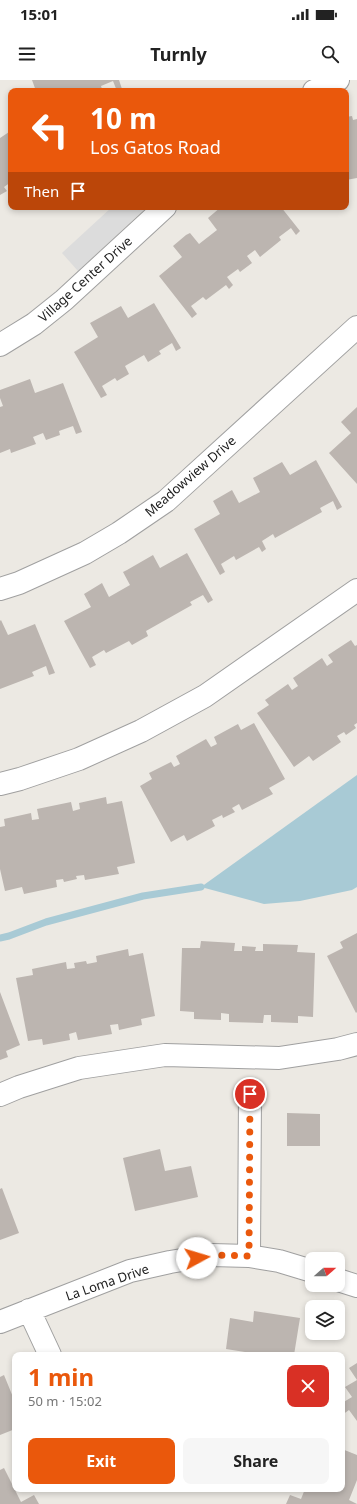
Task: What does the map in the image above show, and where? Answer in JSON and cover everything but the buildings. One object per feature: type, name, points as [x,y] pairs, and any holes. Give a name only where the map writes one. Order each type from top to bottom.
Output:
[{"type":"street","points":[[321,88],[338,80]]},
{"type":"street","name":"Village Center Drive","points":[[0,345],[34,324],[64,300],[162,210]]},
{"type":"street","name":"Meadowview Drive","points":[[0,589],[19,583],[85,553],[119,533],[166,501],[357,327]]},
{"type":"street","points":[[0,784],[20,779],[79,759],[141,732],[205,696],[357,590]]},
{"type":"street","points":[[0,1095],[19,1087],[79,1068],[164,1055],[279,1058],[338,1050],[357,1044]]},
{"type":"street","points":[[249,1256],[250,1094]]},
{"type":"street","name":"La Loma Drive","points":[[0,1322],[130,1272],[170,1262],[211,1255],[249,1256],[279,1261],[305,1269]]},
{"type":"street","points":[[345,1282],[357,1286]]},
{"type":"street","points":[[29,1310],[49,1352]]},
{"type":"shaded area","points":[[109,210],[144,210],[78,271],[62,253]]},
{"type":"water","points":[[357,775],[357,887],[352,890],[300,901],[264,904],[201,887]]},
{"type":"waterway","points":[[0,938],[46,922],[143,896],[201,887]]},
{"type":"route","points":[[197,1258],[211,1255],[249,1256],[250,1094]]}]
